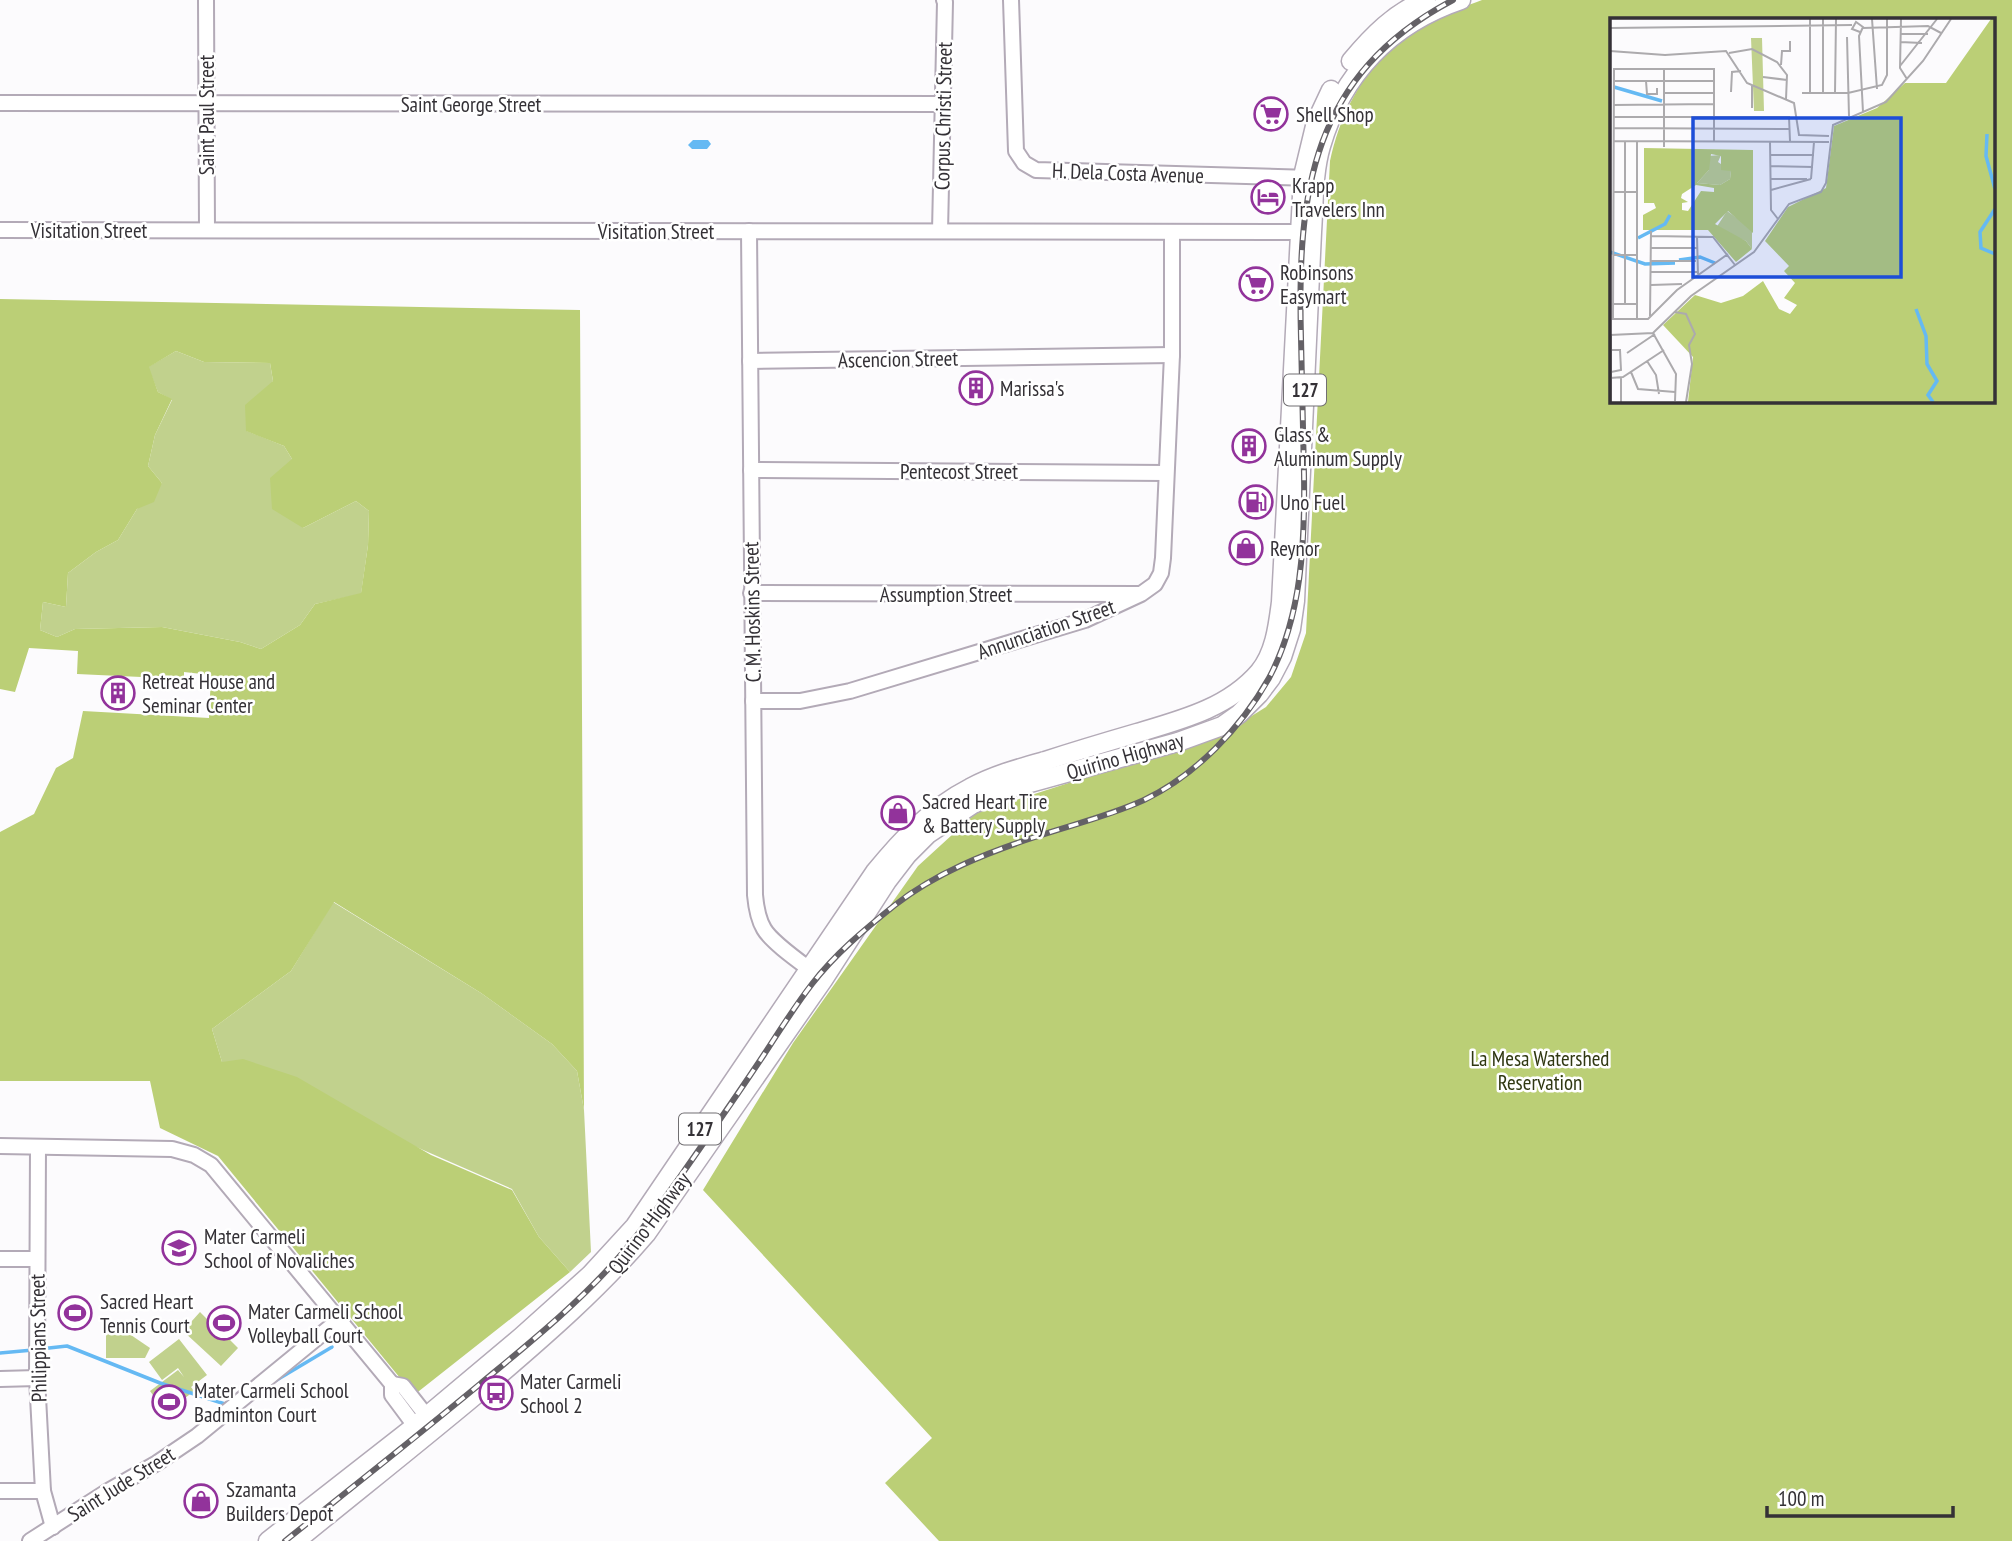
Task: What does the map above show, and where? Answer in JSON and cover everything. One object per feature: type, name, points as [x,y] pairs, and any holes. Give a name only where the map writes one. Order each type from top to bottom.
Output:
[{"type":"main road","name":"Quirino Highway","points":[[268,1541],[425,1427],[571,1312],[625,1259],[646,1234],[817,975],[907,855],[928,834],[973,804],[1008,789],[1178,742],[1222,726],[1259,694],[1282,657],[1291,629],[1295,601],[1306,232],[1316,122],[1335,82],[1374,34],[1402,13],[1426,0]]},
{"type":"main road","name":"Quirino Highway","points":[[1309,177],[1335,107],[1371,56],[1397,31],[1419,17],[1461,0]]},
{"type":"main road","name":"Quirino Highway","points":[[296,1541],[425,1427]]},
{"type":"street","name":"Saint Paul Street","points":[[206,0],[207,230]]},
{"type":"street","name":"Corpus Christi Street","points":[[940,232],[944,0]]},
{"type":"street","name":"H. Dela Costa Avenue","points":[[1011,0],[1016,151],[1024,163],[1036,170],[1309,177]]},
{"type":"street","name":"Saint George Street","points":[[0,103],[942,104]]},
{"type":"street","name":"Visitation Street","points":[[0,230],[1306,232]]},
{"type":"street","name":"C. M. Hoskins Street","points":[[750,231],[751,593],[756,906],[770,936],[817,975]]},
{"type":"street","name":"Annunciation Street","points":[[753,701],[800,701],[850,691],[1086,620],[1141,594],[1154,584],[1161,573],[1172,355],[1172,232]]},
{"type":"street","name":"Ascencion Street","points":[[750,361],[1172,355]]},
{"type":"street","name":"Pentecost Street","points":[[751,470],[1166,473]]},
{"type":"street","name":"Assumption Street","points":[[751,593],[1141,594]]},
{"type":"street","points":[[0,1146],[172,1149],[194,1155],[211,1165],[392,1384],[404,1386],[425,1427]]},
{"type":"street","name":"Philippians Street","points":[[38,1147],[37,1378],[43,1490],[53,1527]]},
{"type":"street","points":[[0,1259],[37,1259]]},
{"type":"street","name":"Saint Jude Street","points":[[30,1541],[197,1436],[340,1319]]},
{"type":"street","points":[[0,1379],[37,1378]]},
{"type":"street","points":[[0,1491],[43,1490]]},
{"type":"green space","name":"La Mesa Watershed Reservation","points":[[1482,0],[2012,0],[2012,1541],[939,1541],[885,1483],[932,1438],[703,1190],[793,1043],[918,866],[976,813],[1226,732],[1266,707],[1291,677],[1306,633],[1330,161],[1344,116],[1376,63],[1398,38],[1419,24]]},
{"type":"green space","points":[[0,299],[580,310],[584,1110],[577,1071],[552,1044],[481,993],[334,902],[291,971],[212,1029],[222,1062],[243,1059],[297,1077],[431,1155],[512,1190],[539,1237],[570,1272],[414,1395],[218,1156],[160,1128],[150,1081],[0,1081],[0,832],[34,814],[56,768],[73,758],[83,711],[209,718],[211,675],[184,672],[184,679],[77,674],[78,651],[29,648],[15,692],[0,689]],"holes":[[[176,351],[204,362],[270,363],[273,381],[245,405],[246,431],[284,446],[292,459],[270,478],[272,509],[303,528],[356,501],[369,511],[368,545],[361,593],[315,604],[300,625],[261,649],[240,642],[162,627],[75,629],[57,637],[40,630],[43,602],[66,607],[68,573],[96,552],[118,540],[137,509],[154,502],[162,483],[148,466],[155,435],[172,399],[158,392],[149,367]]]},
{"type":"green space","points":[[176,351],[204,362],[270,363],[273,381],[247,431],[284,446],[292,459],[303,528],[356,501],[369,511],[368,545],[361,594],[315,604],[300,625],[261,649],[240,642],[162,627],[75,629],[57,637],[40,630],[43,602],[66,607],[68,573],[96,552],[118,540],[137,509],[162,483],[148,466],[155,435],[172,400],[158,392],[148,367]]},
{"type":"green space","points":[[333,902],[481,993],[552,1044],[577,1071],[584,1110],[591,1252],[570,1272],[539,1237],[512,1189],[222,1062],[212,1029],[291,971]]},
{"type":"green space","points":[[218,1308],[240,1329],[230,1340],[238,1348],[221,1366],[183,1331],[200,1312],[207,1319]]},
{"type":"green space","points":[[106,1318],[150,1348],[145,1358],[106,1358]]},
{"type":"green space","points":[[179,1339],[207,1375],[191,1387],[194,1391],[166,1413],[150,1391],[178,1370],[184,1377],[178,1368],[162,1380],[149,1362]]},
{"type":"water","points":[[693,140],[708,140],[711,144],[707,149],[692,149],[688,145]]},
{"type":"waterway","points":[[40,1349],[67,1346],[160,1383],[228,1405]]},
{"type":"waterway","points":[[275,1381],[332,1347]]},
{"type":"waterway","points":[[0,1353],[33,1350]]},
{"type":"railway","points":[[285,1541],[516,1354],[603,1274],[659,1206],[812,984],[830,962],[862,933],[927,883],[962,865],[1017,843],[1117,811],[1163,790],[1199,764],[1245,715],[1269,678],[1280,654],[1289,630],[1299,578],[1304,500],[1301,285],[1303,234],[1310,187],[1322,142],[1341,101],[1369,64],[1406,30],[1453,0]]},
{"type":"place","name":"Shell Shop","points":[[1271,114]]},
{"type":"place","name":"Krapp Travelers Inn","points":[[1268,197]]},
{"type":"place","name":"Robinsons Easymart","points":[[1256,284]]},
{"type":"place","name":"Marissa's","points":[[976,388]]},
{"type":"place","name":"Glass & Aluminum Supply","points":[[1249,446]]},
{"type":"place","name":"Uno Fuel","points":[[1256,502]]},
{"type":"place","name":"Reynor","points":[[1246,548]]},
{"type":"place","name":"Retreat House and Seminar Center","points":[[118,693]]},
{"type":"place","name":"Sacred Heart Tire & Battery Supply","points":[[898,813]]},
{"type":"place","name":"Mater Carmeli School of Novaliches","points":[[179,1248]]},
{"type":"place","name":"Sacred Heart Tennis Court","points":[[75,1313]]},
{"type":"place","name":"Mater Carmeli School Volleyball Court","points":[[224,1323]]},
{"type":"place","name":"Mater Carmeli School 2","points":[[496,1393]]},
{"type":"place","name":"Mater Carmeli School Badminton Court","points":[[169,1402]]},
{"type":"place","name":"Szamanta Builders Depot","points":[[201,1501]]}]
